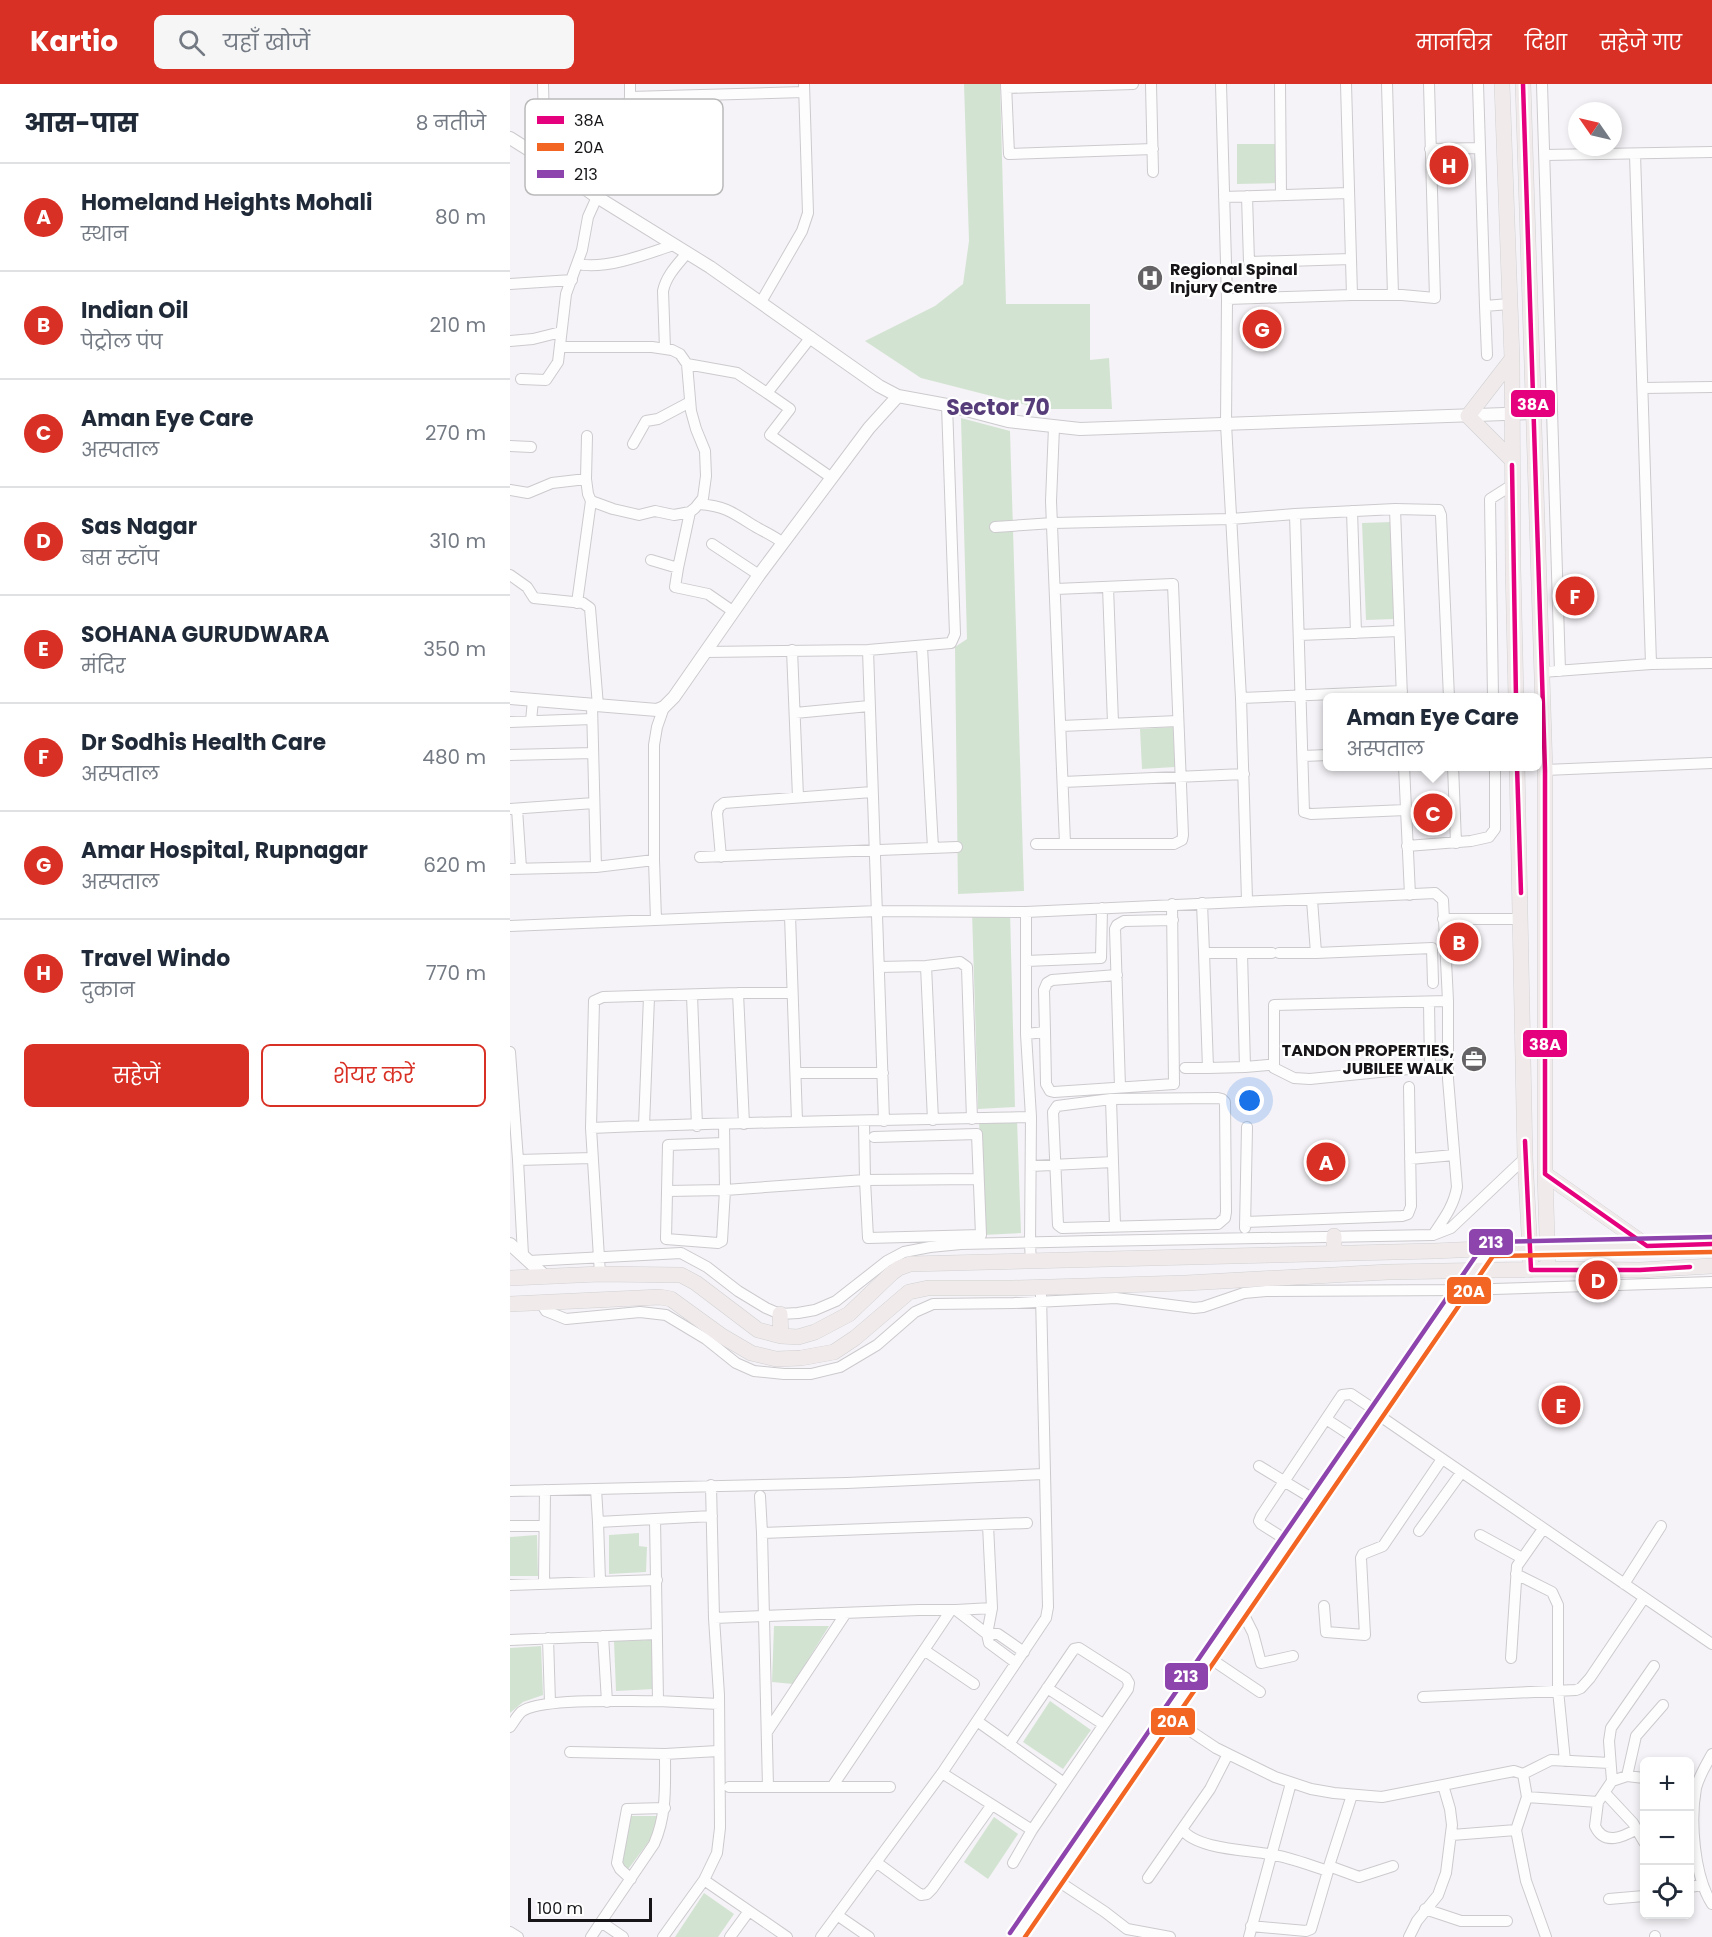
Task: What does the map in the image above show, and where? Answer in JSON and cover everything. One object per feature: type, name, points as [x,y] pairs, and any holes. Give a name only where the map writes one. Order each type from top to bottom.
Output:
[{"type":"main road","points":[[1502,84],[1512,359],[1516,693]]},
{"type":"main road","points":[[1523,84],[1545,770],[1545,1174],[1548,1269]]},
{"type":"main road","points":[[1512,359],[1468,416],[1512,460]]},
{"type":"main road","points":[[1517,771],[1525,1158],[1531,1270]]},
{"type":"main road","points":[[1545,1174],[1647,1246]]},
{"type":"main road","points":[[1433,1235],[1434,1251]]},
{"type":"main road","points":[[1334,1236],[1334,1253]]},
{"type":"main road","points":[[510,1278],[600,1274],[681,1275],[696,1283],[758,1330],[781,1336],[798,1337],[815,1332],[849,1314],[892,1273],[910,1264],[1434,1251],[1546,1246],[1712,1244]]},
{"type":"main road","points":[[510,1304],[541,1303],[610,1307],[660,1297],[671,1299],[722,1336],[752,1353],[776,1359],[801,1358],[834,1352],[855,1338],[909,1292],[928,1288],[1012,1288],[1041,1294],[1186,1283],[1388,1272],[1640,1270],[1712,1266]]},
{"type":"main road","points":[[892,1273],[909,1292]]},
{"type":"main road","points":[[780,1314],[781,1336]]},
{"type":"street","points":[[543,84],[543,99]]},
{"type":"street","points":[[630,84],[630,97],[723,89],[804,88],[810,205],[802,231],[761,302]]},
{"type":"street","points":[[1133,84],[1006,86],[1009,154],[1153,149]]},
{"type":"street","points":[[1151,84],[1153,172]]},
{"type":"street","points":[[1221,84],[1227,299],[1226,424],[1241,698],[1247,900]]},
{"type":"street","points":[[1280,84],[1281,195]]},
{"type":"street","points":[[1346,84],[1352,295]]},
{"type":"street","points":[[1387,84],[1393,295]]},
{"type":"street","points":[[1227,299],[1352,295],[1435,298],[1428,84]]},
{"type":"street","points":[[1478,84],[1487,355]]},
{"type":"street","points":[[1542,84],[1560,671]]},
{"type":"street","points":[[510,138],[525,147]]},
{"type":"street","points":[[1430,148],[1480,148]]},
{"type":"street","points":[[1545,155],[1712,152]]},
{"type":"street","points":[[1635,154],[1651,664]]},
{"type":"street","points":[[1224,197],[1349,193]]},
{"type":"street","points":[[594,195],[687,253],[761,302],[879,386],[898,396],[947,405],[989,417],[1080,429],[1534,413]]},
{"type":"street","points":[[1247,196],[1249,262],[1351,259]]},
{"type":"street","points":[[521,379],[546,380],[558,362],[566,294],[578,264],[588,218],[597,197]]},
{"type":"street","points":[[578,264],[602,265],[673,245]]},
{"type":"street","points":[[666,349],[664,284],[687,253]]},
{"type":"street","points":[[510,284],[572,280]]},
{"type":"street","points":[[1485,306],[1509,304]]},
{"type":"street","points":[[510,341],[533,339],[561,332]]},
{"type":"street","points":[[767,393],[811,337]]},
{"type":"street","points":[[561,347],[637,346],[666,349],[680,354],[687,364],[690,402],[706,459],[705,489],[699,504],[690,512],[674,514],[655,511],[639,515],[591,501]]},
{"type":"street","points":[[687,364],[737,373],[790,409],[770,435],[832,478]]},
{"type":"street","points":[[1643,388],[1712,387]]},
{"type":"street","points":[[510,699],[657,710],[664,707],[674,697],[759,575],[869,428],[898,396]]},
{"type":"street","points":[[633,444],[646,421],[658,419],[690,402]]},
{"type":"street","points":[[705,652],[868,650],[951,643],[955,634],[947,405]]},
{"type":"street","points":[[1054,427],[1051,501],[1065,843]]},
{"type":"street","points":[[577,603],[591,501],[586,479],[586,436]]},
{"type":"street","points":[[510,446],[531,447]]},
{"type":"street","points":[[510,490],[528,493],[552,483],[586,479]]},
{"type":"street","points":[[1493,693],[1490,499],[1512,485]]},
{"type":"street","points":[[699,504],[725,508],[771,533],[783,543]]},
{"type":"street","points":[[995,527],[1053,523],[1231,519],[1295,513],[1434,508],[1441,512],[1449,693]]},
{"type":"street","points":[[1395,509],[1402,693]]},
{"type":"street","points":[[1352,511],[1356,633]]},
{"type":"street","points":[[690,512],[675,587],[708,594],[734,612]]},
{"type":"street","points":[[1295,513],[1304,812],[1306,814],[1406,810]]},
{"type":"street","points":[[712,544],[759,575]]},
{"type":"street","points":[[651,560],[678,568]]},
{"type":"street","points":[[510,575],[527,587],[534,598],[587,604],[591,614],[595,706],[592,720],[596,867]]},
{"type":"street","points":[[1036,844],[1178,843],[1183,835],[1173,585],[1056,589]]},
{"type":"street","points":[[1108,587],[1113,723]]},
{"type":"street","points":[[1299,635],[1400,631]]},
{"type":"street","points":[[922,647],[933,848]]},
{"type":"street","points":[[792,650],[798,797]]},
{"type":"street","points":[[868,650],[884,1120]]},
{"type":"street","points":[[1542,672],[1651,664],[1712,663]]},
{"type":"street","points":[[1241,698],[1323,695]]},
{"type":"street","points":[[531,721],[533,700]]},
{"type":"street","points":[[795,712],[869,706]]},
{"type":"street","points":[[656,920],[655,736],[664,707]]},
{"type":"street","points":[[510,722],[592,720]]},
{"type":"street","points":[[1060,726],[1178,721]]},
{"type":"street","points":[[510,755],[593,753]]},
{"type":"street","points":[[1303,756],[1323,755]]},
{"type":"street","points":[[1545,770],[1712,763]]},
{"type":"street","points":[[1404,771],[1410,895]]},
{"type":"street","points":[[1453,771],[1456,843]]},
{"type":"street","points":[[1407,846],[1456,843],[1489,837],[1495,829],[1494,771]]},
{"type":"street","points":[[1063,782],[1244,774]]},
{"type":"street","points":[[721,857],[717,813],[719,807],[724,803],[872,792]]},
{"type":"street","points":[[594,803],[514,809],[516,868],[596,867],[654,860]]},
{"type":"street","points":[[700,857],[957,847]]},
{"type":"street","points":[[510,926],[877,911],[1026,912],[1435,893],[1443,900],[1443,919],[1432,1067]]},
{"type":"street","points":[[1312,900],[1316,953]]},
{"type":"street","points":[[1202,903],[1208,1068]]},
{"type":"street","points":[[1117,975],[1052,980],[1047,983],[1044,990],[1046,1084],[1050,1091],[1174,1084],[1172,904]]},
{"type":"street","points":[[1026,961],[1101,958],[1102,908]]},
{"type":"street","points":[[1026,912],[1026,1034],[1031,1118],[1031,1262]]},
{"type":"street","points":[[790,915],[797,1121]]},
{"type":"street","points":[[1443,919],[1521,919]]},
{"type":"street","points":[[1120,1087],[1115,929],[1124,921],[1173,920]]},
{"type":"street","points":[[1204,953],[1316,953],[1432,948],[1433,983]]},
{"type":"street","points":[[1242,953],[1245,1067]]},
{"type":"street","points":[[879,967],[926,966],[960,962],[967,967],[972,1119]]},
{"type":"street","points":[[926,966],[933,1120]]},
{"type":"street","points":[[738,993],[744,1124]]},
{"type":"street","points":[[600,1274],[591,1128],[594,1001],[603,997],[792,993]]},
{"type":"street","points":[[692,994],[698,1126]]},
{"type":"street","points":[[644,1126],[649,997]]},
{"type":"street","points":[[1433,1235],[1455,1197],[1457,1187],[1448,1065],[1438,1001]]},
{"type":"street","points":[[1438,1001],[1274,1005],[1274,1068],[1294,1078],[1310,1079],[1448,1065]]},
{"type":"street","points":[[1026,1034],[1045,1032]]},
{"type":"street","points":[[510,1052],[526,1258]]},
{"type":"street","points":[[1185,1068],[1268,1065]]},
{"type":"street","points":[[796,1073],[883,1072]]},
{"type":"street","points":[[1245,1222],[1407,1214],[1411,1206],[1409,1088]]},
{"type":"street","points":[[1218,1098],[1225,1102],[1226,1212],[1222,1221],[1218,1224],[1062,1228],[1058,1225],[1053,1112],[1063,1103],[1111,1099],[1218,1098]]},
{"type":"street","points":[[1111,1099],[1115,1226]]},
{"type":"street","points":[[591,1128],[797,1121],[864,1122],[1031,1118]]},
{"type":"street","points":[[864,1122],[868,1238],[981,1235],[977,1134],[874,1137]]},
{"type":"street","points":[[724,1124],[725,1190],[723,1237],[718,1243],[666,1239],[668,1145],[724,1143]]},
{"type":"street","points":[[1245,1238],[1247,1127]]},
{"type":"street","points":[[1410,1159],[1454,1155]]},
{"type":"street","points":[[518,1160],[592,1158]]},
{"type":"street","points":[[526,1258],[681,1253],[707,1267],[738,1291],[766,1308],[780,1314],[798,1313],[815,1310],[836,1301],[887,1261],[904,1252],[930,1247],[1433,1235],[1451,1228],[1525,1158]]},
{"type":"street","points":[[1031,1166],[1113,1162]]},
{"type":"street","points":[[667,1191],[725,1190],[865,1180],[978,1179]]},
{"type":"street","points":[[1259,1222],[1259,1238]]},
{"type":"street","points":[[510,1244],[546,1277]]},
{"type":"street","points":[[1016,1937],[1489,1249]]},
{"type":"street","points":[[610,1307],[666,1315],[706,1339],[736,1363],[754,1371],[811,1374],[840,1367],[856,1359],[878,1345],[922,1308],[933,1304],[1014,1304],[1041,1294],[1116,1298],[1194,1308],[1255,1291],[1461,1290],[1712,1282]]},
{"type":"street","points":[[821,1937],[942,1773],[1046,1618],[1048,1607],[1041,1294]]},
{"type":"street","points":[[1288,1541],[1259,1521],[1342,1395],[1347,1393],[1712,1644]]},
{"type":"street","points":[[1326,1419],[1358,1440]]},
{"type":"street","points":[[1323,1606],[1326,1632],[1365,1635],[1361,1558],[1363,1554],[1383,1546],[1442,1459]]},
{"type":"street","points":[[1259,1467],[1315,1500]]},
{"type":"street","points":[[1419,1531],[1461,1473]]},
{"type":"street","points":[[510,1491],[847,1483],[1044,1474]]},
{"type":"street","points":[[663,1937],[704,1880],[719,1846],[719,1704],[714,1618],[711,1485]]},
{"type":"street","points":[[596,1489],[600,1581]]},
{"type":"street","points":[[544,1584],[545,1490]]},
{"type":"street","points":[[760,1496],[768,1787]]},
{"type":"street","points":[[598,1522],[712,1516]]},
{"type":"street","points":[[655,1519],[658,1701]]},
{"type":"street","points":[[762,1533],[1027,1523]]},
{"type":"street","points":[[988,1525],[992,1608],[987,1634],[989,1643],[1016,1663]]},
{"type":"street","points":[[510,1526],[544,1526]]},
{"type":"street","points":[[1624,1584],[1661,1526]]},
{"type":"street","points":[[1511,1658],[1517,1566],[1543,1529]]},
{"type":"street","points":[[1480,1535],[1522,1558]]},
{"type":"street","points":[[1516,1574],[1552,1592],[1556,1597],[1558,1605],[1557,1690],[1565,1761]]},
{"type":"street","points":[[510,1585],[657,1580]]},
{"type":"street","points":[[1424,1697],[1576,1690],[1585,1684],[1644,1598]]},
{"type":"street","points":[[714,1618],[992,1608]]},
{"type":"street","points":[[1241,1609],[1253,1633],[1261,1663],[1293,1656]]},
{"type":"street","points":[[953,1610],[987,1634],[998,1635],[1024,1652]]},
{"type":"street","points":[[832,1787],[953,1610]]},
{"type":"street","points":[[766,1732],[846,1613]]},
{"type":"street","points":[[510,1640],[657,1634]]},
{"type":"street","points":[[603,1636],[607,1702]]},
{"type":"street","points":[[548,1638],[550,1703]]},
{"type":"street","points":[[1009,1744],[1074,1649],[1078,1648],[1129,1683],[1128,1689],[1032,1830],[1013,1863]]},
{"type":"street","points":[[924,1650],[974,1684]]},
{"type":"street","points":[[1208,1657],[1260,1692]]},
{"type":"street","points":[[1637,1829],[1615,1839],[1602,1836],[1595,1826],[1598,1802],[1612,1781],[1609,1736],[1611,1728],[1654,1666]]},
{"type":"street","points":[[1047,1688],[1103,1724]]},
{"type":"street","points":[[510,1727],[521,1713],[529,1708],[550,1703],[658,1701],[719,1704]]},
{"type":"street","points":[[1628,1776],[1636,1736],[1663,1705]]},
{"type":"street","points":[[1168,1716],[1204,1741],[1275,1778],[1311,1789],[1352,1795],[1382,1797],[1514,1771],[1523,1774],[1551,1760],[1610,1763]]},
{"type":"street","points":[[977,1721],[1064,1783]]},
{"type":"street","points":[[570,1752],[665,1754],[718,1751]]},
{"type":"street","points":[[591,1937],[654,1844],[659,1833],[664,1808],[665,1754]]},
{"type":"street","points":[[1148,1878],[1210,1789],[1228,1754]]},
{"type":"street","points":[[1694,1787],[1712,1754]]},
{"type":"street","points":[[942,1773],[1032,1830]]},
{"type":"street","points":[[1523,1774],[1527,1797],[1516,1830],[1526,1881],[1546,1937]]},
{"type":"street","points":[[1612,1781],[1628,1776],[1640,1778]]},
{"type":"street","points":[[1291,1783],[1250,1931],[1286,1933],[1311,1929],[1352,1795]]},
{"type":"street","points":[[1409,1937],[1425,1909],[1434,1901],[1443,1886],[1452,1835],[1450,1809],[1443,1785]]},
{"type":"street","points":[[729,1787],[890,1786]]},
{"type":"street","points":[[1605,1793],[1640,1835]]},
{"type":"street","points":[[1527,1797],[1598,1802]]},
{"type":"street","points":[[876,1862],[921,1895],[927,1894],[991,1806]]},
{"type":"street","points":[[630,1879],[617,1863],[627,1809],[664,1808]]},
{"type":"street","points":[[1182,1829],[1186,1835],[1198,1841],[1270,1854],[1359,1877],[1393,1866]]},
{"type":"street","points":[[1452,1835],[1516,1830]]},
{"type":"street","points":[[1694,1847],[1702,1885],[1712,1904]]},
{"type":"street","points":[[704,1880],[787,1937]]},
{"type":"street","points":[[1055,1880],[1127,1929],[1170,1937]]},
{"type":"street","points":[[1694,1886],[1702,1885]]},
{"type":"street","points":[[1609,1899],[1640,1896]]},
{"type":"street","points":[[1425,1909],[1461,1921],[1507,1921]]},
{"type":"street","points":[[730,1937],[748,1911]]},
{"type":"street","points":[[837,1914],[869,1937]]},
{"type":"street","points":[[601,1922],[623,1937]]},
{"type":"street","points":[[510,1932],[518,1937]]},
{"type":"green space","points":[[964,84],[1000,84],[1006,304],[1090,304],[1090,360],[1109,358],[1112,409],[1042,409],[921,378],[865,341],[935,306],[963,284],[969,241]]},
{"type":"green space","points":[[1237,144],[1277,144],[1277,183],[1237,184]]},
{"type":"green space","points":[[961,418],[1010,431],[1024,891],[958,894],[955,647],[967,639]]},
{"type":"green space","points":[[1391,522],[1394,619],[1366,620],[1362,523]]},
{"type":"green space","points":[[1173,727],[1175,767],[1142,769],[1140,729]]},
{"type":"green space","points":[[1010,911],[1015,1107],[978,1109],[972,912]]},
{"type":"green space","points":[[1017,1119],[1021,1233],[983,1235],[979,1121]]},
{"type":"green space","points":[[639,1533],[639,1546],[647,1547],[646,1572],[609,1574],[609,1535]]},
{"type":"green space","points":[[537,1535],[538,1576],[510,1576],[510,1537]]},
{"type":"green space","points":[[774,1626],[829,1626],[793,1684],[772,1682]]},
{"type":"green space","points":[[652,1640],[654,1689],[616,1691],[614,1641]]},
{"type":"green space","points":[[541,1646],[543,1695],[523,1702],[510,1713],[510,1648]]},
{"type":"green space","points":[[1050,1701],[1091,1730],[1063,1769],[1023,1742]]},
{"type":"green space","points":[[629,1816],[658,1816],[653,1836],[626,1872],[621,1865]]},
{"type":"green space","points":[[994,1817],[1018,1834],[988,1879],[964,1862]]},
{"type":"green space","points":[[704,1893],[734,1914],[718,1937],[675,1937]]},
{"type":"transit line","name":"38A","points":[[1523,84],[1545,770],[1545,1174],[1647,1246],[1712,1244]]},
{"type":"transit line","name":"38A","points":[[1512,465],[1516,693]]},
{"type":"transit line","name":"38A","points":[[1517,771],[1521,893]]},
{"type":"transit line","name":"38A","points":[[1525,1141],[1531,1270],[1640,1270],[1690,1267]]},
{"type":"transit line","name":"213","points":[[1010,1933],[1484,1244],[1489,1242],[1712,1237]]},
{"type":"transit line","name":"20A","points":[[1025,1937],[1493,1256],[1712,1252]]},
{"type":"place","name":"Travel Windo","points":[[1449,165]]},
{"type":"place","name":"Regional Spinal Injury Centre","points":[[1150,278]]},
{"type":"place","name":"Amar Hospital, Rupnagar","points":[[1262,329]]},
{"type":"place","name":"Dr Sodhis Health Care","points":[[1575,596]]},
{"type":"place","name":"Aman Eye Care","points":[[1433,813]]},
{"type":"place","name":"Indian Oil","points":[[1459,942]]},
{"type":"place","name":"TANDON PROPERTIES, JUBILEE WALK","points":[[1474,1059]]},
{"type":"place","name":"Homeland Heights Mohali","points":[[1326,1162]]},
{"type":"place","name":"Sas Nagar","points":[[1598,1280]]},
{"type":"place","name":"SOHANA GURUDWARA","points":[[1561,1405]]},
{"type":"district","name":"Sector 70","points":[[998,407]]}]
